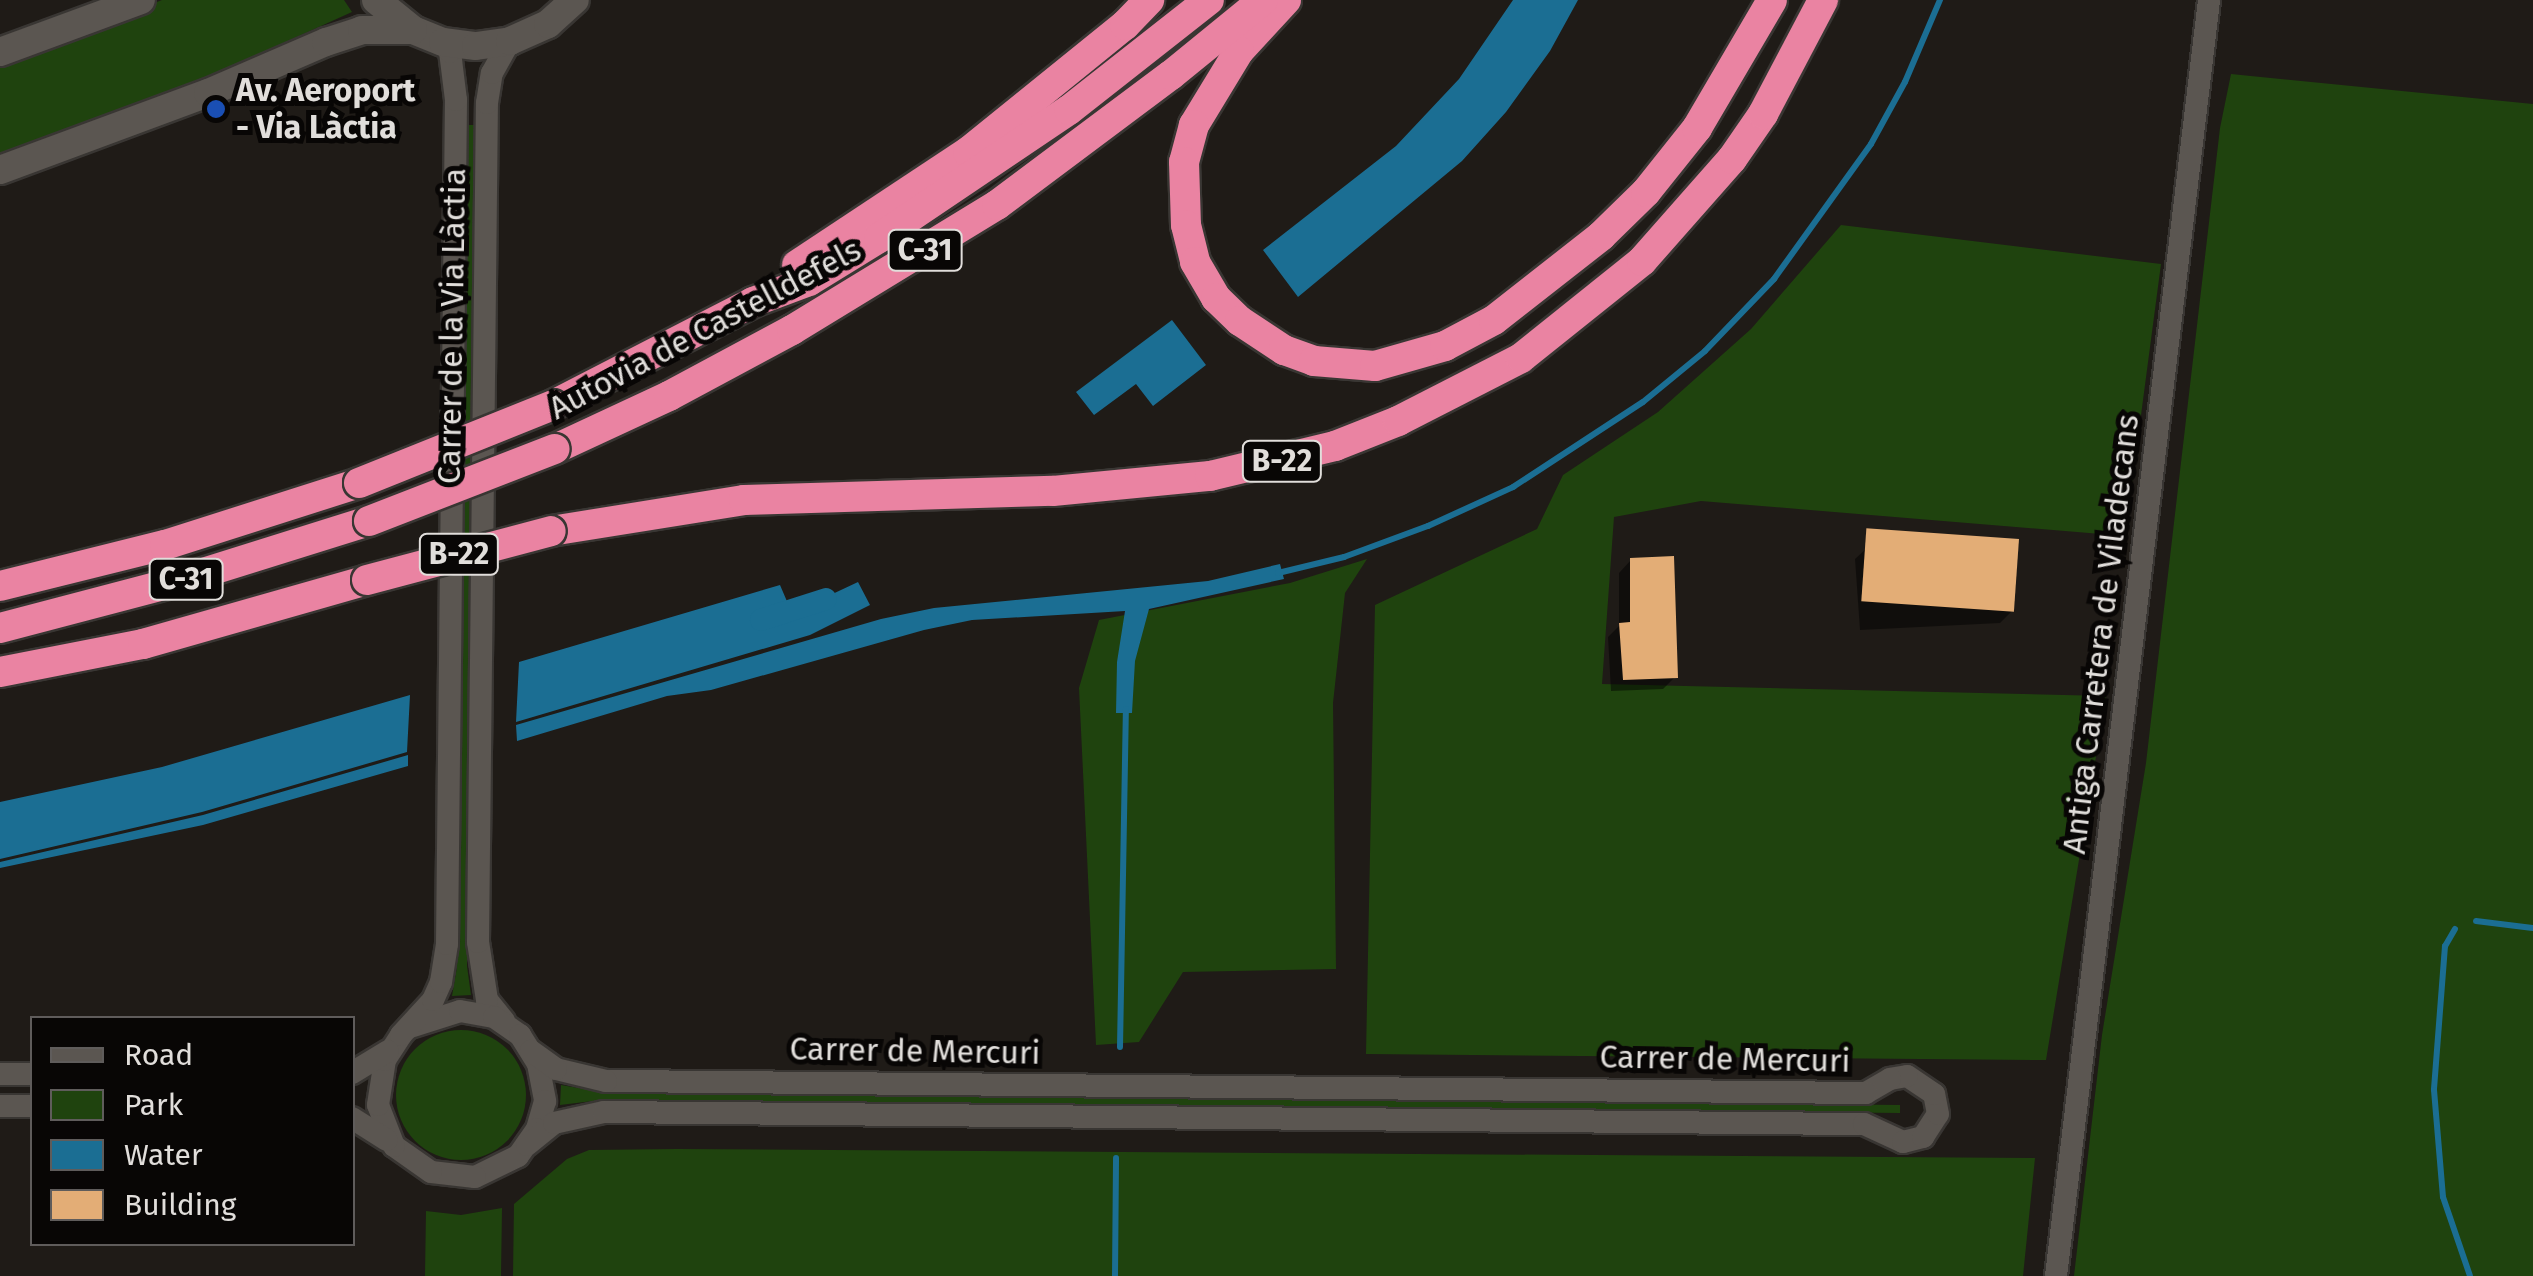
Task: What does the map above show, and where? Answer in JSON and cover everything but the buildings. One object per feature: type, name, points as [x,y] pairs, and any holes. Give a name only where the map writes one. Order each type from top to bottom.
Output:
[{"type":"highway","points":[[753,302],[799,264],[968,152],[1125,25],[1148,0]]},
{"type":"highway","name":"Autovia de Castelldefels","points":[[0,586],[165,545],[359,483],[553,405],[753,302],[808,281],[893,229],[1069,110],[1209,0]]},
{"type":"highway","name":"Autovia de Castelldefels","points":[[0,628],[170,583],[369,521],[554,448],[669,396],[792,330],[997,205],[1172,75],[1263,0]]},
{"type":"highway","points":[[1286,0],[1239,51],[1194,125],[1182,194],[1190,244],[1195,262],[1216,298],[1262,337],[1314,361],[1374,366],[1445,346],[1494,320],[1601,236],[1646,192],[1697,128],[1772,0]]},
{"type":"highway","name":"B-22","points":[[0,672],[143,644],[551,531],[744,500],[1053,492],[1210,476],[1335,446],[1398,421],[1521,358],[1642,261],[1742,144],[1824,0]]},
{"type":"street","points":[[0,52],[141,0]]},
{"type":"street","points":[[376,0],[413,30],[443,42],[476,46],[510,41],[548,24],[575,0]]},
{"type":"street","name":"Antiga Carretera de Viladecans","points":[[2056,1276],[2209,0]]},
{"type":"street","points":[[0,170],[208,92],[326,42],[362,30],[413,30]]},
{"type":"street","name":"Carrer de la Via Làctia","points":[[510,41],[492,74],[487,103],[478,942],[487,1000],[510,1027]]},
{"type":"street","name":"Carrer de la Via Làctia","points":[[410,1028],[441,982],[447,944],[456,100],[450,52],[443,42]]},
{"type":"street","points":[[355,1072],[380,1060],[410,1028],[460,1011],[494,1017],[510,1027],[532,1051],[545,1101],[526,1145],[505,1166],[460,1178],[417,1166],[355,1120]]},
{"type":"street","points":[[394,1045],[377,1088],[385,1134],[394,1146]]},
{"type":"street","name":"Carrer de Mercuri","points":[[526,1145],[554,1123],[604,1112],[1864,1124],[1903,1142],[1923,1137],[1938,1114],[1934,1094],[1907,1076],[1890,1079],[1866,1093],[606,1081],[556,1069],[532,1051]]},
{"type":"street","points":[[0,1074],[30,1074]]},
{"type":"street","points":[[0,1106],[30,1106]]},
{"type":"green space","points":[[162,0],[344,0],[352,12],[197,82],[0,154],[0,63]]},
{"type":"green space","points":[[2231,74],[2533,104],[2533,1276],[2074,1276],[2102,1035],[2146,763],[2220,128]]},
{"type":"green space","points":[[468,125],[475,125],[467,966],[471,995],[452,996],[457,967]]},
{"type":"green space","points":[[1841,225],[2161,264],[2125,536],[1701,501],[1614,517],[1602,684],[2106,696],[2046,1060],[1366,1054],[1375,605],[1537,529],[1563,475],[1658,412],[1751,329]]},
{"type":"green space","points":[[1367,559],[1345,593],[1333,703],[1336,969],[1183,972],[1139,1042],[1096,1045],[1079,688],[1099,620],[1290,583]]},
{"type":"green space","points":[[461,1030],[486,1035],[507,1049],[521,1070],[526,1095],[521,1120],[507,1141],[486,1155],[461,1160],[436,1155],[415,1141],[401,1120],[396,1095],[401,1070],[415,1049],[436,1035]]},
{"type":"green space","points":[[561,1085],[602,1092],[1900,1105],[1900,1113],[601,1100],[560,1105]]},
{"type":"green space","points":[[589,1150],[2035,1158],[2023,1276],[513,1276],[514,1204],[567,1159]]},
{"type":"green space","points":[[502,1208],[501,1276],[425,1276],[426,1211],[461,1215]]},
{"type":"water","points":[[1513,0],[1578,0],[1550,51],[1506,112],[1462,161],[1298,297],[1263,250],[1396,146],[1459,79]]},
{"type":"water","points":[[1172,320],[1206,365],[1153,406],[1136,384],[1094,415],[1076,392]]},
{"type":"water","points":[[1280,564],[1284,579],[1149,609],[1135,661],[1132,713],[1116,713],[1117,662],[1125,611],[972,620],[924,630],[711,690],[667,696],[517,741],[516,725],[881,619],[934,608],[1208,581]]},
{"type":"water","points":[[858,582],[870,605],[810,635],[516,722],[519,662],[780,585],[792,613]]},
{"type":"water","points":[[410,695],[407,752],[202,812],[0,859],[0,802],[162,767]]},
{"type":"water","points":[[408,755],[408,766],[203,825],[0,868],[0,862],[203,815]]},
{"type":"waterway","points":[[1278,573],[1344,557],[1428,526],[1513,487],[1643,402],[1705,351],[1774,279],[1871,144],[1905,82],[1940,0]]},
{"type":"waterway","points":[[761,620],[826,599]]},
{"type":"waterway","points":[[1120,1047],[1126,709]]},
{"type":"waterway","points":[[2476,921],[2533,928]]},
{"type":"waterway","points":[[2455,929],[2445,946],[2434,1090],[2443,1197],[2470,1276]]},
{"type":"waterway","points":[[1115,1276],[1116,1158]]},
{"type":"place","name":"Av. Aeroport - Via Làctia","points":[[216,109]]}]
